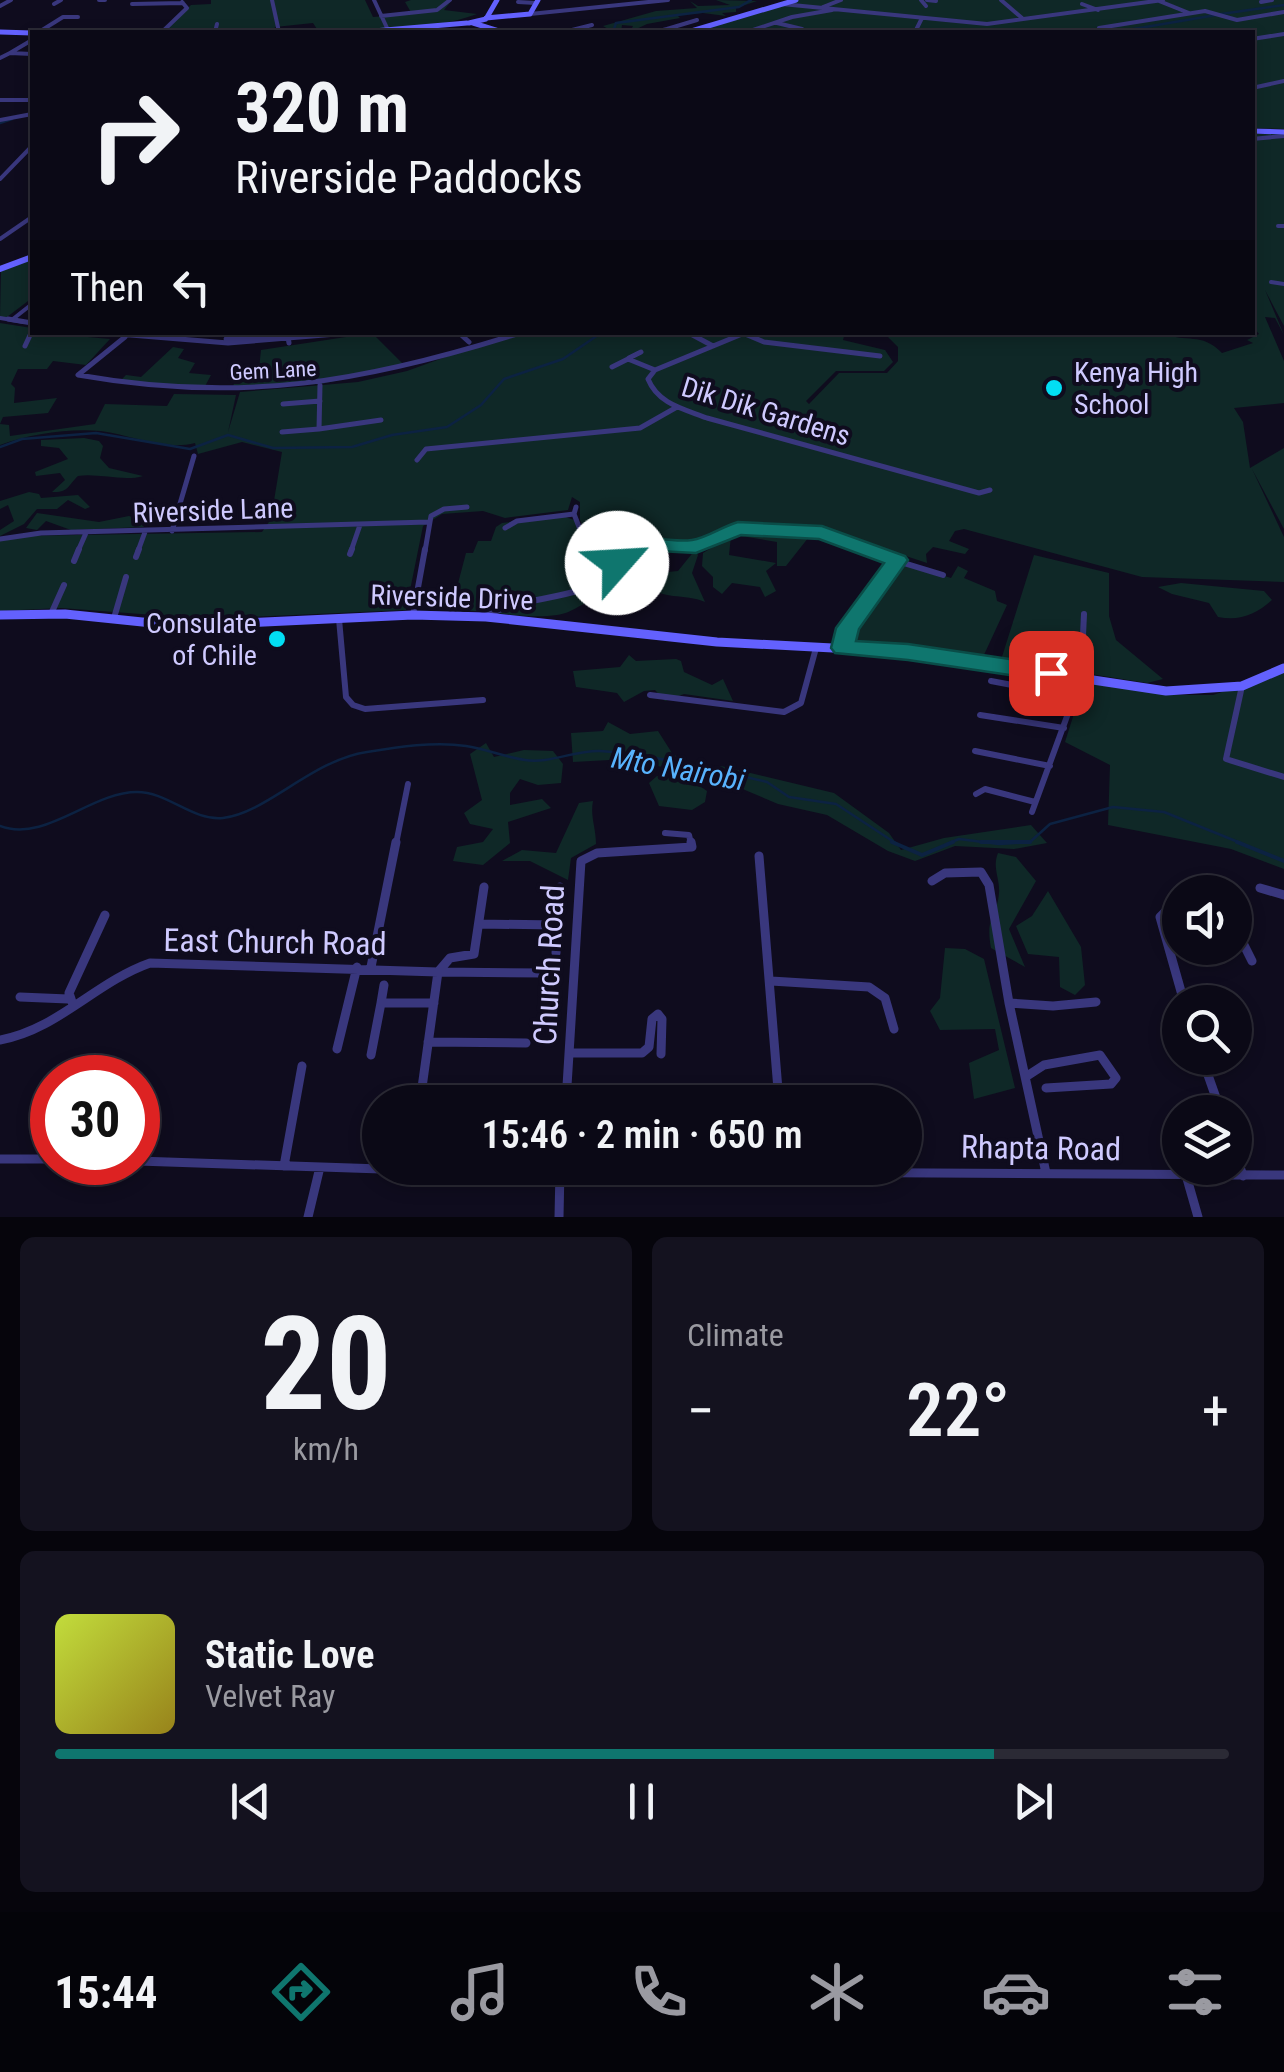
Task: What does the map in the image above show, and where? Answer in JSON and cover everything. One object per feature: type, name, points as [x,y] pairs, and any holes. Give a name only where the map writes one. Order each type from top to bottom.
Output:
[{"type":"main road","points":[[481,28],[482,22],[477,21],[495,2]]},
{"type":"main road","points":[[0,269],[30,258]]},
{"type":"street","points":[[54,4],[61,0]]},
{"type":"street","points":[[272,0],[278,30]]},
{"type":"street","points":[[374,0],[388,30],[477,21],[494,30]]},
{"type":"street","points":[[381,16],[437,10],[450,0]]},
{"type":"street","points":[[425,26],[668,0]]},
{"type":"street","points":[[816,8],[840,0]]},
{"type":"street","points":[[1001,0],[1022,18]]},
{"type":"street","points":[[695,30],[789,4],[987,24],[1160,0],[1190,13]]},
{"type":"street","points":[[1261,2],[1272,0]]},
{"type":"street","points":[[527,14],[537,1]]},
{"type":"street","points":[[518,2],[537,1]]},
{"type":"street","points":[[924,2],[936,1]]},
{"type":"street","points":[[132,4],[181,2],[188,8],[164,30]]},
{"type":"street","points":[[1082,4],[1099,10]]},
{"type":"street","points":[[753,30],[833,10]]},
{"type":"street","points":[[1074,10],[1080,13]]},
{"type":"street","points":[[1099,28],[1212,11],[1238,20],[1284,12]]},
{"type":"street","points":[[43,30],[65,16],[78,16]]},
{"type":"street","points":[[916,30],[922,18]]},
{"type":"street","points":[[663,30],[697,20]]},
{"type":"street","points":[[477,21],[481,28],[490,30]]},
{"type":"street","points":[[776,22],[802,29]]},
{"type":"street","points":[[216,30],[218,24]]},
{"type":"street","points":[[572,30],[592,24]]},
{"type":"street","points":[[985,30],[987,24]]},
{"type":"street","points":[[584,27],[592,30]]},
{"type":"street","points":[[0,32],[30,35]]},
{"type":"street","points":[[1255,39],[1284,34]]},
{"type":"street","points":[[0,56],[30,39]]},
{"type":"street","points":[[10,53],[30,54]]},
{"type":"street","points":[[1255,87],[1284,82]]},
{"type":"street","points":[[0,100],[30,98]]},
{"type":"street","points":[[0,120],[30,114]]},
{"type":"street","points":[[1255,131],[1284,134]]},
{"type":"street","points":[[1255,139],[1284,134]]},
{"type":"street","points":[[0,179],[30,148]]},
{"type":"street","points":[[0,239],[30,218]]},
{"type":"street","points":[[1271,282],[1284,284]]},
{"type":"street","points":[[12,320],[30,306]]},
{"type":"street","points":[[0,318],[30,323]]},
{"type":"street","points":[[25,346],[30,335]]},
{"type":"street","points":[[113,335],[218,346],[334,335]]},
{"type":"street","points":[[226,339],[288,340],[309,335]]},
{"type":"street","points":[[461,335],[469,342]]},
{"type":"street","name":"Gem Lane","points":[[125,337],[78,376],[177,391],[320,386],[394,372],[513,335]]},
{"type":"street","points":[[694,335],[714,346]]},
{"type":"street","name":"Dik Dik Gardens","points":[[741,335],[655,370],[648,379],[652,392],[707,418],[979,493],[990,490]]},
{"type":"street","points":[[750,335],[764,342],[880,356]]},
{"type":"street","points":[[791,358],[794,345]]},
{"type":"street","points":[[612,367],[641,352]]},
{"type":"street","points":[[628,359],[655,370]]},
{"type":"street","points":[[318,429],[320,386]]},
{"type":"street","points":[[283,404],[320,401]]},
{"type":"street","points":[[417,460],[426,449],[640,428],[678,407]]},
{"type":"street","points":[[282,432],[381,420]]},
{"type":"street","points":[[172,531],[194,456]]},
{"type":"street","name":"Riverside Lane","points":[[0,539],[428,522],[436,512],[467,507]]},
{"type":"street","points":[[506,528],[516,521],[575,510],[581,532],[629,545],[696,546],[738,528],[807,530],[868,547],[943,575]]},
{"type":"street","points":[[413,615],[428,522]]},
{"type":"street","points":[[350,554],[360,524]]},
{"type":"street","points":[[136,557],[145,532]]},
{"type":"street","points":[[74,561],[86,533]]},
{"type":"street","points":[[486,616],[500,608],[564,595],[592,584],[613,570],[629,545]]},
{"type":"street","points":[[843,648],[848,628],[897,560]]},
{"type":"street","points":[[114,618],[126,577]]},
{"type":"street","points":[[52,614],[64,585]]},
{"type":"street","name":"Riverside Drive","points":[[0,616],[52,614],[180,626],[413,615],[486,616],[717,642],[974,660],[1166,690],[1242,686],[1284,668]]},
{"type":"street","points":[[1032,812],[1081,678],[1084,614]]},
{"type":"street","points":[[339,618],[346,697],[353,705],[364,709],[482,700]]},
{"type":"street","points":[[650,696],[784,712],[802,704],[817,646]]},
{"type":"street","points":[[991,682],[1075,696]]},
{"type":"street","points":[[1242,686],[1226,759],[1284,776]]},
{"type":"street","points":[[980,715],[1064,728]]},
{"type":"street","points":[[975,751],[1050,766]]},
{"type":"street","points":[[371,967],[408,784]]},
{"type":"street","points":[[976,794],[985,788],[1036,802]]},
{"type":"street","name":"Church Road","points":[[567,1085],[581,862],[596,852],[692,847],[690,835],[665,833]]},
{"type":"street","points":[[759,856],[778,1085]]},
{"type":"street","points":[[932,881],[945,873],[981,872],[989,884],[1009,1003],[1046,1173]]},
{"type":"street","points":[[556,954],[560,886]]},
{"type":"street","points":[[422,1085],[438,972],[450,958],[474,954],[484,887]]},
{"type":"street","points":[[1260,888],[1284,895]]},
{"type":"street","points":[[20,996],[70,1002],[105,915]]},
{"type":"street","points":[[479,924],[557,925]]},
{"type":"street","name":"East Church Road","points":[[0,1040],[28,1033],[70,1002],[128,970],[150,964],[544,973]]},
{"type":"street","points":[[337,1049],[356,967]]},
{"type":"street","points":[[771,981],[848,984],[876,990],[887,1004],[894,1029]]},
{"type":"street","points":[[371,1055],[384,985]]},
{"type":"street","points":[[1009,1003],[1053,1006],[1096,1002]]},
{"type":"street","points":[[380,1003],[434,1003]]},
{"type":"street","points":[[570,1054],[642,1052],[649,1046],[652,1019],[658,1014],[662,1019],[661,1054]]},
{"type":"street","points":[[428,1042],[526,1043]]},
{"type":"street","points":[[1026,1076],[1044,1065],[1100,1056],[1113,1068],[1116,1078],[1111,1084],[1046,1088]]},
{"type":"street","points":[[284,1166],[302,1066]]},
{"type":"street","points":[[0,1160],[30,1159]]},
{"type":"street","name":"Rhapta Road","points":[[160,1162],[362,1168]]},
{"type":"street","points":[[308,1217],[320,1168]]},
{"type":"street","name":"Rhapta Road","points":[[922,1171],[1162,1175]]},
{"type":"street","name":"Rhapta Road","points":[[1252,1176],[1284,1176]]},
{"type":"street","points":[[559,1217],[560,1185]]},
{"type":"street","points":[[1189,1185],[1198,1217]]},
{"type":"green space","points":[[211,0],[365,0],[373,17],[412,14],[405,2],[411,0],[452,0],[444,10],[477,14],[440,24],[389,30],[318,30],[313,23],[274,30],[166,30],[191,5],[211,4]]},
{"type":"green space","points":[[716,0],[757,1],[736,8],[736,12],[722,13],[726,16],[677,15],[680,18],[634,30],[631,30],[633,26],[610,30],[603,26],[656,11],[697,8],[690,1],[698,6],[730,5]]},
{"type":"green space","points":[[798,0],[1284,0],[1284,129],[1255,128],[1255,30],[700,30]]},
{"type":"green space","points":[[1255,134],[1284,134],[1284,326],[1265,290],[1284,335],[1275,318],[1265,317],[1284,361],[1284,403],[1234,408],[1243,422],[1250,468],[1284,448],[1284,529],[1252,469],[1284,537],[1284,582],[1142,577],[964,529],[955,531],[949,541],[969,549],[965,554],[933,547],[926,554],[927,563],[818,527],[732,524],[694,541],[629,541],[587,533],[580,520],[580,502],[572,497],[568,510],[505,518],[483,511],[442,514],[423,526],[406,610],[207,619],[61,608],[0,611],[0,541],[17,536],[262,532],[271,519],[282,452],[242,442],[198,454],[195,443],[160,444],[89,430],[50,433],[0,445],[0,424],[9,425],[10,436],[95,424],[105,404],[167,406],[174,394],[236,395],[228,432],[240,392],[358,382],[407,371],[499,335],[844,335],[843,340],[885,350],[893,362],[884,371],[836,371],[806,401],[809,404],[839,373],[887,373],[898,361],[898,347],[886,335],[1169,335],[1207,342],[1222,353],[1253,343],[1247,340],[1259,334],[1255,329]]},
{"type":"green space","points":[[30,260],[30,300],[7,317],[0,317],[1,270]]},
{"type":"green space","points":[[0,323],[30,328],[30,335],[110,339],[86,365],[53,361],[47,369],[18,369],[11,384],[15,388],[14,403],[57,398],[48,413],[3,417],[0,424]]},
{"type":"green space","points":[[374,335],[405,366],[321,384],[232,389],[239,370],[259,369],[261,350]]},
{"type":"green space","points":[[173,347],[184,349],[178,358],[195,363],[189,373],[211,375],[203,390],[119,382],[126,375],[141,377]]},
{"type":"green space","points":[[41,440],[99,441],[103,446],[100,458],[109,468],[143,476],[78,476],[65,490],[52,492],[65,480],[60,473],[36,476],[35,472],[68,459],[59,448],[41,446]]},
{"type":"green space","points":[[29,492],[41,498],[78,495],[90,507],[85,509],[68,500],[57,509],[37,509],[24,524],[0,536],[0,530],[14,521],[8,505],[0,509],[0,501]]},
{"type":"green space","points":[[37,513],[99,522],[129,516],[144,527],[71,530],[46,521],[37,530],[26,528]]},
{"type":"green space","points":[[563,516],[574,520],[584,537],[574,558],[605,561],[593,589],[602,600],[563,614],[544,616],[451,610],[466,553],[473,553],[478,541],[491,541],[496,527],[502,523]]},
{"type":"green space","points":[[750,530],[812,533],[786,566],[777,566],[777,542],[735,535]]},
{"type":"green space","points":[[731,536],[729,555],[776,563],[766,571],[776,591],[765,597],[760,587],[732,583],[722,594],[713,587],[713,577],[702,566],[703,553]]},
{"type":"green space","points":[[695,550],[698,555],[692,573],[705,602],[665,595],[644,583],[632,587],[610,578],[629,558],[646,558],[636,567],[638,575],[678,571]]},
{"type":"green space","points":[[1034,555],[1109,573],[1109,616],[1116,640],[1163,679],[1147,683],[1001,660]]},
{"type":"green space","points":[[903,563],[951,578],[958,566],[968,571],[964,578],[995,591],[997,601],[1007,605],[983,657],[904,644],[849,642],[856,620]]},
{"type":"green space","points":[[1181,583],[1264,591],[1272,600],[1247,616],[1218,617],[1209,603],[1158,587]]},
{"type":"green space","points":[[629,655],[636,661],[676,659],[681,661],[684,672],[712,685],[723,679],[733,701],[684,694],[665,701],[655,690],[644,691],[624,702],[617,693],[576,687],[573,671],[620,667]]},
{"type":"green space","points":[[1284,671],[1284,869],[1231,849],[1108,825],[1110,765],[1065,742],[1084,682],[1168,695],[1213,695]]},
{"type":"green space","points":[[608,722],[630,734],[658,731],[672,753],[699,771],[721,766],[834,793],[889,833],[901,850],[944,838],[1031,825],[1047,843],[1014,849],[955,846],[915,861],[888,851],[827,815],[778,804],[726,782],[628,759],[573,762],[571,733],[603,731]]},
{"type":"green space","points":[[486,743],[494,757],[524,750],[553,751],[563,764],[561,783],[538,785],[520,779],[510,793],[510,805],[542,799],[551,808],[508,822],[510,843],[483,865],[453,861],[457,847],[483,842],[493,829],[470,824],[464,813],[482,800],[470,754]]},
{"type":"green space","points":[[657,776],[695,784],[707,791],[705,802],[692,810],[659,806],[649,783]]},
{"type":"green space","points":[[593,801],[596,844],[571,858],[568,880],[530,861],[502,861],[522,850],[556,853],[579,803]]},
{"type":"green space","points":[[998,853],[1016,857],[1036,881],[1009,929],[1025,967],[991,948],[989,929],[999,893]]},
{"type":"green space","points":[[1048,891],[1081,947],[1085,985],[1075,995],[1060,987],[1059,957],[1028,954],[1016,926],[1032,916]]},
{"type":"green space","points":[[945,948],[965,949],[984,959],[1015,1088],[974,1099],[969,1063],[999,1050],[995,1029],[940,1030],[930,1011],[940,998]]},
{"type":"waterway","points":[[614,30],[616,23],[739,7],[751,0]]},
{"type":"waterway","points":[[1221,14],[1284,5]]},
{"type":"waterway","points":[[1128,30],[1216,15]]},
{"type":"waterway","points":[[0,123],[12,119]]},
{"type":"waterway","points":[[0,447],[22,439],[96,433],[190,449],[228,435],[273,448],[352,447],[392,435],[447,427],[481,405],[504,379],[563,359],[598,335]]},
{"type":"waterway","name":"Mto Nairobi","points":[[0,826],[34,828],[120,794],[137,792],[159,796],[201,815],[223,818],[256,807],[347,757],[442,744],[534,761],[591,751],[619,753],[750,778],[767,782],[789,797],[836,804],[897,844]]},
{"type":"waterway","name":"Mto Nairobi","points":[[1030,842],[1050,824],[1113,807],[1164,812],[1243,844]]},
{"type":"waterway","name":"Mto Nairobi","points":[[947,844],[959,839],[983,842]]},
{"type":"waterway","name":"Mto Nairobi","points":[[892,842],[922,855],[953,842]]},
{"type":"waterway","name":"Mto Nairobi","points":[[983,842],[1030,842]]},
{"type":"waterway","name":"Mto Nairobi","points":[[983,842],[1030,842]]},
{"type":"waterway","name":"Mto Nairobi","points":[[1237,842],[1284,861]]},
{"type":"place","name":"Kenya High School","points":[[1054,388]]},
{"type":"place","name":"Consulate of Chile","points":[[277,639]]},
{"type":"route","points":[[617,563],[623,549],[635,543],[696,546],[738,528],[822,533],[888,555],[898,564],[848,628],[843,648],[908,652],[1051,673]]}]
